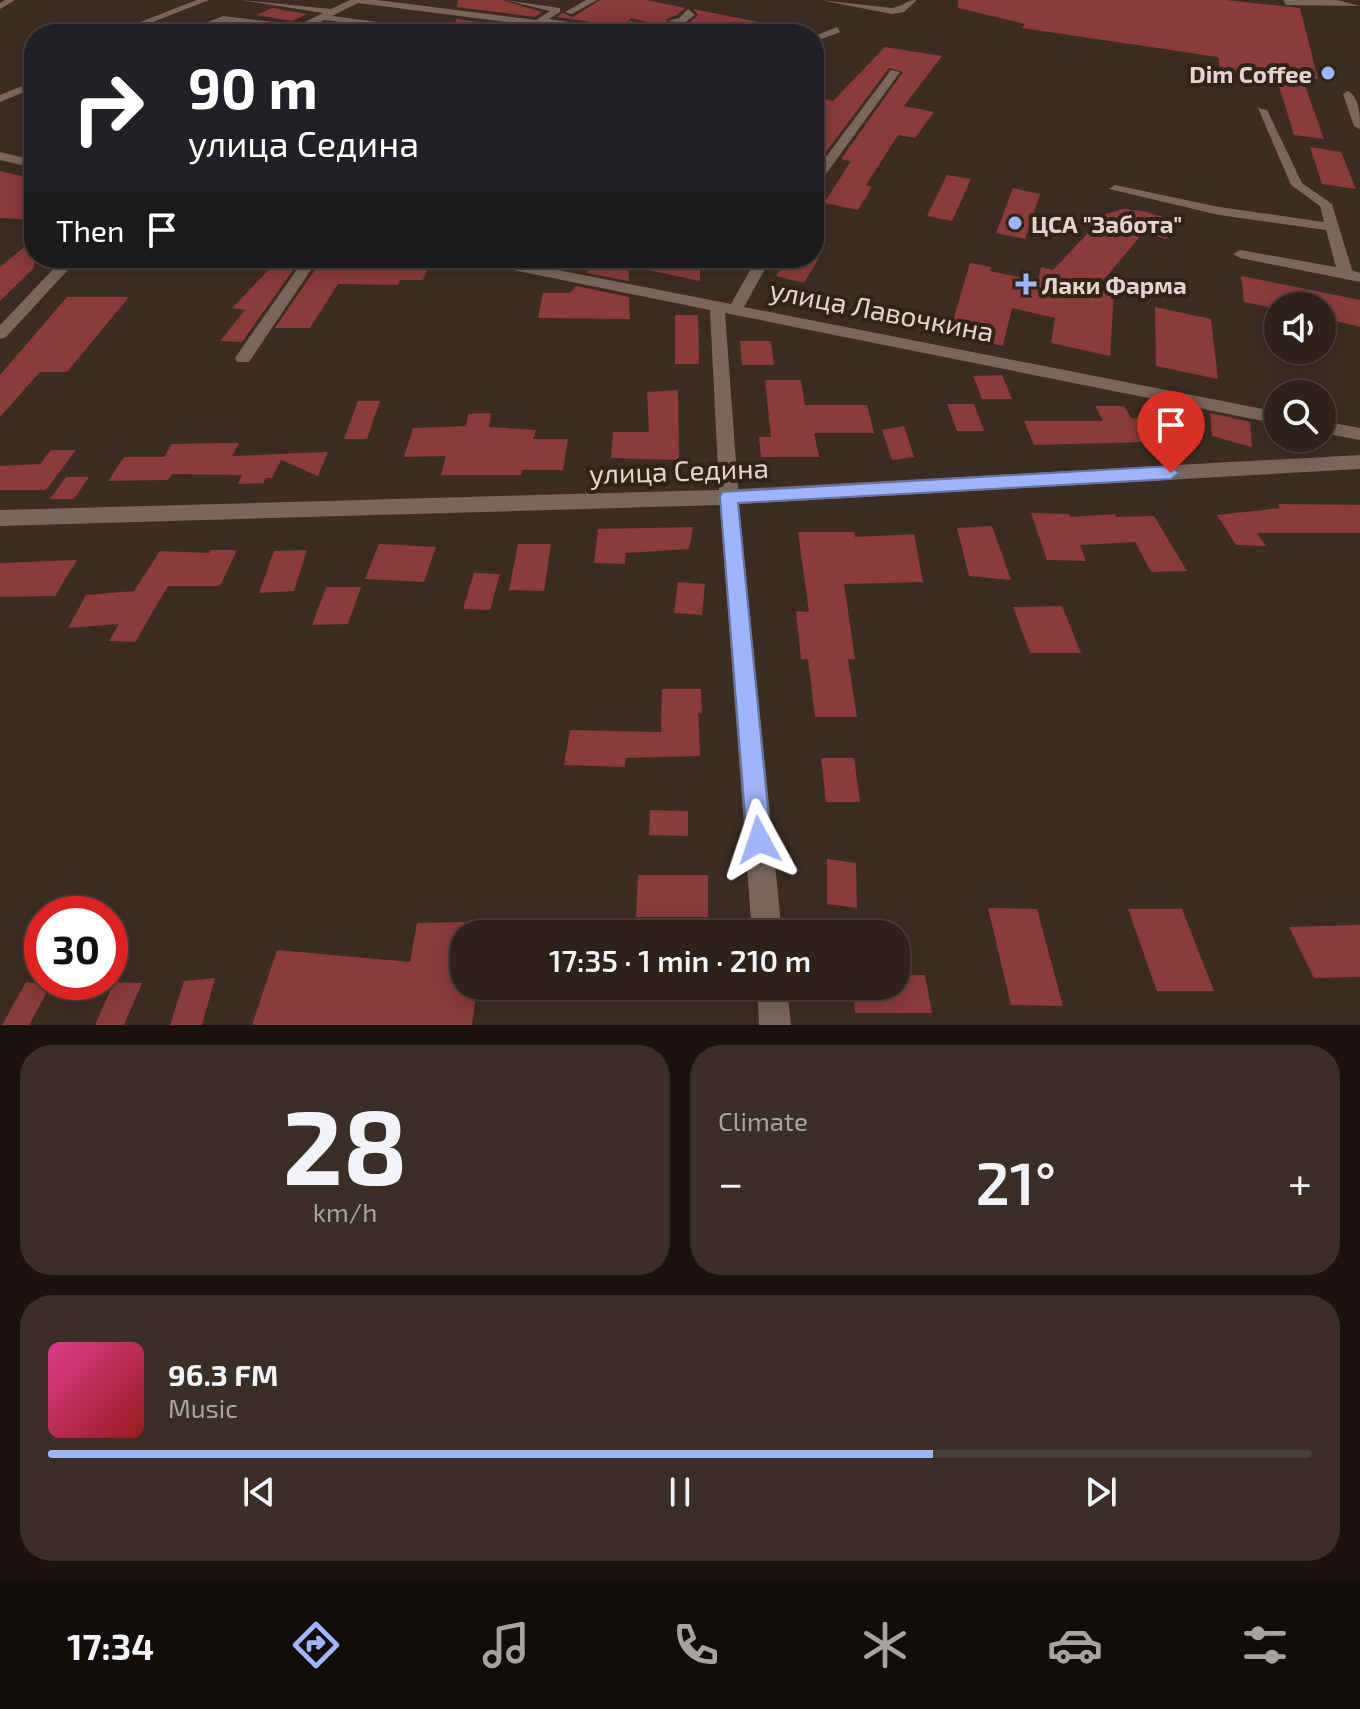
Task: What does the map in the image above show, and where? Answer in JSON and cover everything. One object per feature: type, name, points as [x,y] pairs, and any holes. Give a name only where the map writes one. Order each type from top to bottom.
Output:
[{"type":"street","points":[[0,6],[11,0]]},
{"type":"street","points":[[141,24],[205,0]]},
{"type":"street","points":[[245,0],[376,24]]},
{"type":"street","points":[[308,24],[352,2],[363,0],[556,24]]},
{"type":"street","points":[[509,0],[626,24]]},
{"type":"street","points":[[536,24],[566,0]]},
{"type":"street","points":[[557,8],[585,0]]},
{"type":"street","points":[[824,0],[892,11],[901,10],[913,0]]},
{"type":"street","points":[[1286,2],[1315,4],[1327,0],[1354,3],[1360,16]]},
{"type":"street","points":[[557,8],[598,2]]},
{"type":"street","points":[[672,21],[684,20],[691,15],[688,12]]},
{"type":"street","points":[[210,24],[223,19],[266,24]]},
{"type":"street","points":[[824,35],[837,30]]},
{"type":"street","points":[[824,168],[895,72]]},
{"type":"street","points":[[0,99],[24,88]]},
{"type":"street","points":[[1348,94],[1360,126]]},
{"type":"street","points":[[1262,110],[1297,185],[1326,204],[1353,276]]},
{"type":"street","points":[[0,156],[24,162]]},
{"type":"street","points":[[1115,189],[1219,211],[1333,227]]},
{"type":"street","points":[[1240,254],[1353,276]]},
{"type":"street","points":[[0,334],[63,268]]},
{"type":"street","points":[[243,358],[305,268]]},
{"type":"street","name":"улица Лавочкина","points":[[524,268],[1264,415]]},
{"type":"street","points":[[756,268],[726,308],[729,497],[766,920]]},
{"type":"street","points":[[1336,430],[1360,434]]},
{"type":"street","name":"улица Седина","points":[[0,518],[729,497],[1360,462]]},
{"type":"street","points":[[773,1000],[775,1025]]},
{"type":"building","points":[[458,0],[502,0],[542,12],[535,17],[457,7]]},
{"type":"building","points":[[600,0],[646,0],[685,8],[666,19],[668,24],[631,18],[626,24],[604,24],[557,17],[562,13],[573,17]]},
{"type":"building","points":[[958,0],[1226,0],[1300,8],[1318,79],[1302,77],[1324,139],[1294,135],[1276,76],[1220,69],[1218,57],[1022,28],[1025,24],[958,8]]},
{"type":"building","points":[[272,8],[307,14],[292,21],[256,15]]},
{"type":"building","points":[[693,9],[769,24],[687,24],[698,15]]},
{"type":"building","points":[[456,19],[497,24],[455,24]]},
{"type":"building","points":[[885,47],[942,56],[904,106],[934,112],[915,138],[898,135],[866,185],[872,187],[858,210],[824,203],[851,161],[841,159],[903,72],[889,68],[824,155],[824,99],[833,101]]},
{"type":"building","points":[[1310,147],[1341,152],[1356,189],[1322,184]]},
{"type":"building","points":[[0,171],[24,177],[24,219],[0,218]]},
{"type":"building","points":[[947,175],[971,179],[952,221],[927,216]]},
{"type":"building","name":"ЦСА \"Забота\"","points":[[1013,188],[1040,194],[1025,239],[996,233]]},
{"type":"building","points":[[1122,209],[1143,211],[1179,222],[1166,239],[1144,232],[1095,290],[1114,294],[1110,356],[1051,343],[1055,318],[1012,308],[1003,346],[949,334],[970,263],[991,267],[990,271],[1038,281],[1041,267],[1053,270],[1106,214]]},
{"type":"building","points":[[24,247],[24,268],[34,268],[0,301],[0,267]]},
{"type":"building","points":[[270,268],[294,268],[242,342],[220,341],[245,310],[232,308]]},
{"type":"building","points":[[316,268],[428,268],[423,280],[400,280],[398,285],[338,284],[310,328],[275,328]]},
{"type":"building","points":[[590,268],[628,268],[629,281],[586,273]]},
{"type":"building","points":[[639,268],[700,268],[700,281]]},
{"type":"building","points":[[781,268],[813,268],[804,283],[776,276]]},
{"type":"building","points":[[1241,276],[1320,292],[1264,292],[1264,306],[1244,302]]},
{"type":"building","points":[[576,286],[629,297],[630,319],[538,318],[543,293],[570,293]]},
{"type":"building","points":[[1336,295],[1360,300],[1360,327],[1336,321]]},
{"type":"building","points":[[67,297],[129,297],[67,372],[40,372],[0,417],[0,375]]},
{"type":"building","points":[[1155,307],[1211,319],[1218,379],[1156,366]]},
{"type":"building","points":[[675,315],[698,315],[699,364],[675,364]]},
{"type":"building","points":[[740,341],[771,341],[774,365],[742,365]]},
{"type":"building","points":[[1002,375],[1012,399],[982,399],[973,376]]},
{"type":"building","points":[[765,380],[801,380],[805,405],[867,405],[874,433],[814,433],[819,457],[761,457],[759,437],[771,437]]},
{"type":"building","points":[[678,390],[679,460],[611,458],[613,432],[649,432],[647,392]]},
{"type":"building","points":[[358,401],[380,401],[367,439],[344,439]]},
{"type":"building","points":[[947,404],[974,404],[984,431],[957,431]]},
{"type":"building","points":[[1095,406],[1124,406],[1131,418],[1168,419],[1182,441],[1034,445],[1024,421],[1103,421]]},
{"type":"building","points":[[491,413],[489,427],[536,430],[533,439],[568,439],[563,470],[522,470],[521,475],[441,475],[446,456],[404,457],[413,428],[466,426],[468,414]]},
{"type":"building","points":[[1210,413],[1250,422],[1252,447],[1212,436]]},
{"type":"building","points":[[904,426],[914,457],[892,460],[882,430]]},
{"type":"building","points":[[239,443],[232,456],[328,452],[318,476],[281,460],[272,478],[265,478],[264,483],[238,484],[242,475],[172,474],[168,480],[108,481],[124,457],[164,457],[172,444]]},
{"type":"building","points":[[51,450],[76,450],[46,490],[0,490],[0,466],[40,464]]},
{"type":"building","points":[[66,477],[89,477],[74,499],[50,499]]},
{"type":"building","points":[[1278,504],[1360,505],[1360,533],[1257,533],[1266,546],[1236,545],[1217,515],[1280,508]]},
{"type":"building","points":[[1031,513],[1069,514],[1070,517],[1115,514],[1116,517],[1154,516],[1187,571],[1151,572],[1135,542],[1080,545],[1086,561],[1047,560]]},
{"type":"building","points":[[992,526],[1011,580],[969,576],[957,528]]},
{"type":"building","points":[[693,527],[689,549],[626,553],[625,564],[594,563],[598,529]]},
{"type":"building","points":[[798,532],[854,532],[855,537],[914,534],[923,582],[844,584],[855,659],[848,659],[857,717],[815,717],[808,659],[801,659],[796,611],[809,612]]},
{"type":"building","points":[[379,544],[436,547],[424,582],[365,579]]},
{"type":"building","points":[[518,544],[551,544],[544,591],[509,590]]},
{"type":"building","points":[[210,550],[237,550],[220,586],[168,586],[135,642],[109,641],[119,624],[68,628],[86,595],[134,591],[160,551],[209,553]]},
{"type":"building","points":[[307,550],[294,591],[259,593],[274,551]]},
{"type":"building","points":[[77,560],[55,596],[0,597],[0,563]]},
{"type":"building","points":[[474,573],[500,574],[490,610],[463,609]]},
{"type":"building","points":[[678,582],[705,584],[702,615],[674,613]]},
{"type":"building","points":[[326,587],[361,587],[348,624],[312,625]]},
{"type":"building","points":[[1062,606],[1081,653],[1030,653],[1013,607]]},
{"type":"building","points":[[662,689],[701,689],[702,713],[698,712],[700,756],[626,758],[625,767],[564,765],[570,730],[661,732]]},
{"type":"building","points":[[821,758],[854,758],[860,802],[826,802]]},
{"type":"building","points":[[650,810],[688,811],[688,836],[649,835]]},
{"type":"building","points":[[827,859],[856,863],[857,908],[827,904]]},
{"type":"building","points":[[638,875],[708,875],[708,917],[636,917]]},
{"type":"building","points":[[988,908],[1037,909],[1063,1006],[1011,1005]]},
{"type":"building","points":[[1128,909],[1182,909],[1214,991],[1157,991]]},
{"type":"building","points":[[450,922],[450,1000],[475,1000],[472,1025],[252,1025],[277,950],[410,962],[417,923]]},
{"type":"building","points":[[1360,925],[1360,977],[1314,978],[1289,927]]},
{"type":"building","points":[[910,975],[925,975],[932,1013],[855,1013],[854,1000],[910,1000]]},
{"type":"building","points":[[215,978],[202,1025],[170,1025],[184,981]]},
{"type":"building","points":[[128,982],[142,983],[124,1025],[95,1025],[106,1000],[128,1000]]},
{"type":"building","points":[[24,986],[24,1000],[43,1000],[29,1025],[2,1025]]},
{"type":"place","name":"Dim Coffee","points":[[1328,73]]},
{"type":"place","name":"ЦСА \"Забота\"","points":[[1015,223]]},
{"type":"place","name":"Лаки Фарма","points":[[1026,284]]},
{"type":"route","points":[[759,840],[729,497],[1171,473]]}]
